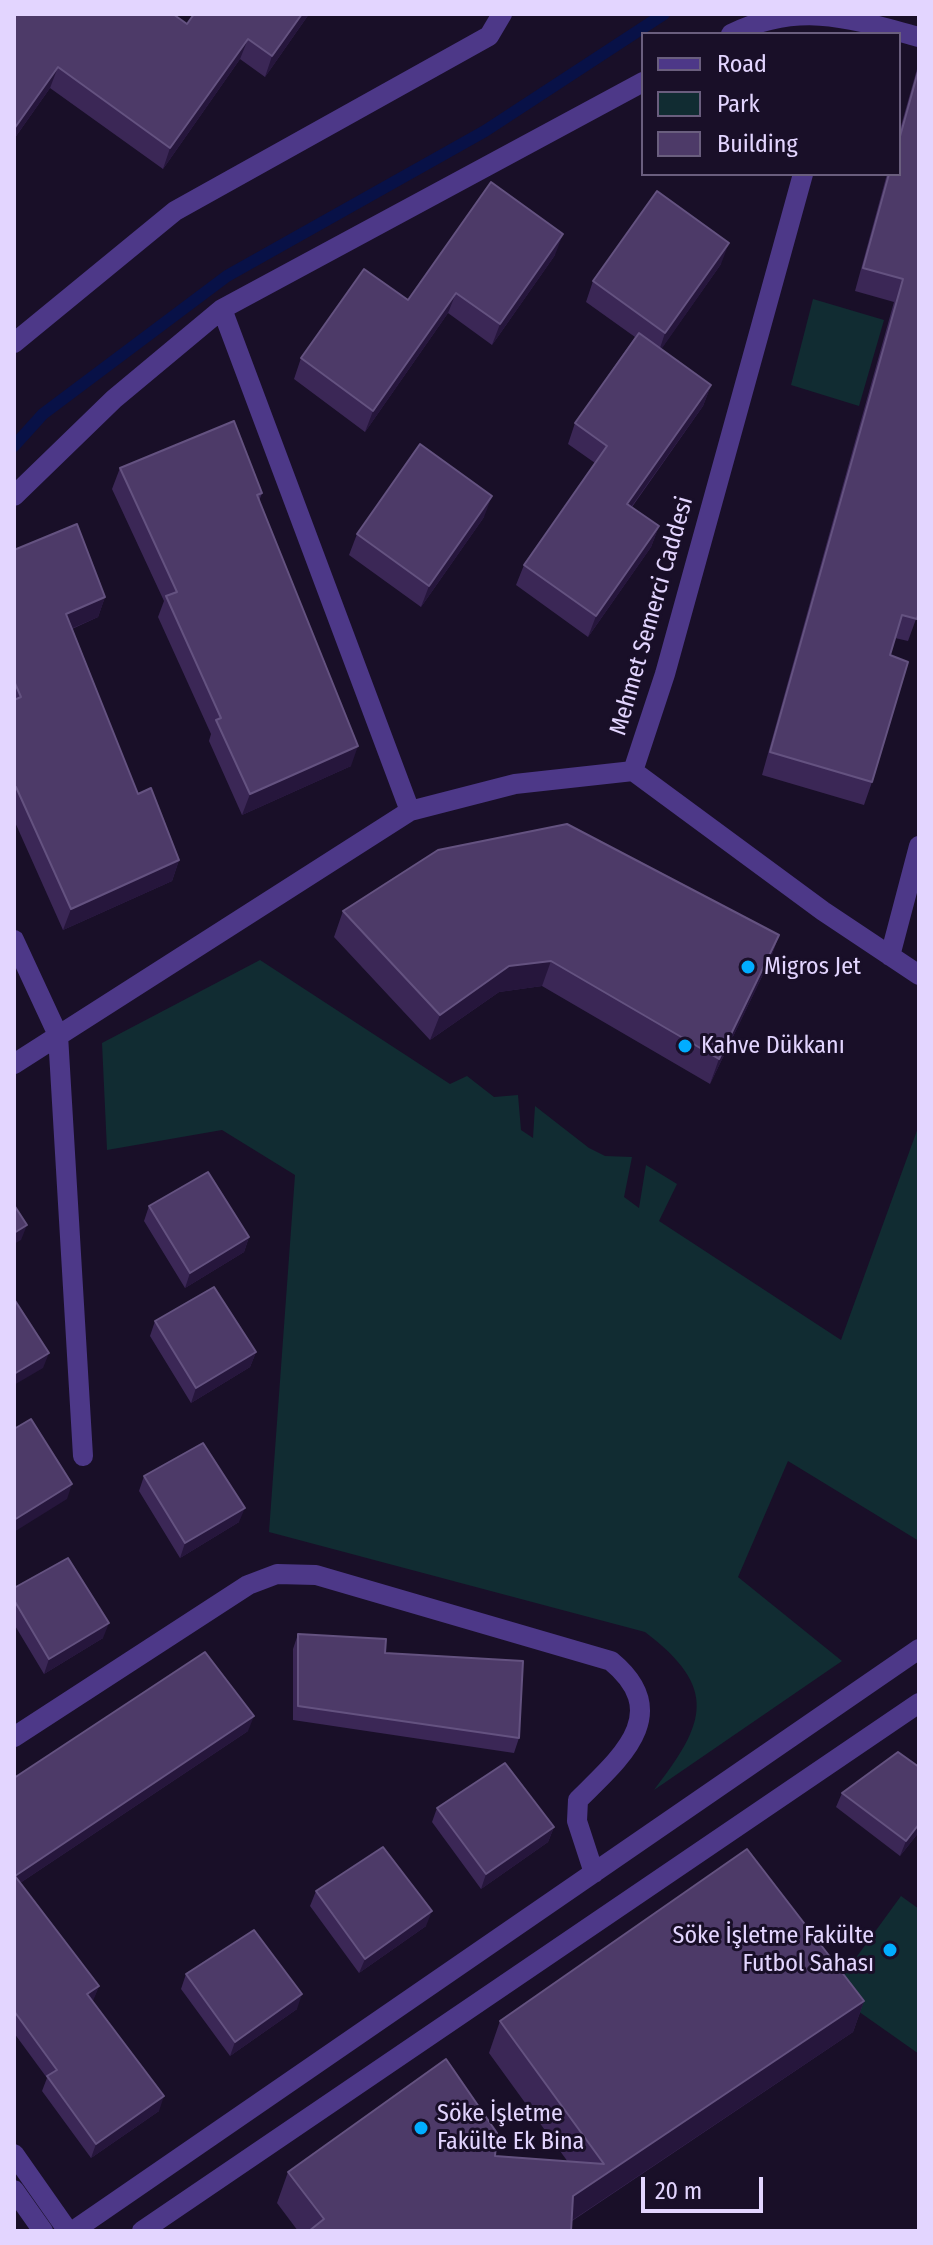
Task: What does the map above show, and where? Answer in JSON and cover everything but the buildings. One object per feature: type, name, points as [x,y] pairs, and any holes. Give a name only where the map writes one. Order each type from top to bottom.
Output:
[{"type":"street","points":[[14,343],[175,211],[489,36],[502,14]]},
{"type":"street","points":[[736,32],[765,19],[794,14],[845,20],[897,32]]},
{"type":"street","points":[[14,496],[114,399],[222,309],[641,83]]},
{"type":"street","name":"Mehmet Semerci Caddesi","points":[[14,1064],[410,811],[515,784],[633,771],[665,674],[802,176]]},
{"type":"street","points":[[222,309],[410,811]]},
{"type":"street","points":[[633,771],[919,975]]},
{"type":"street","points":[[890,956],[919,846]]},
{"type":"street","points":[[14,940],[58,1035],[83,1456]]},
{"type":"street","points":[[14,1737],[248,1585],[277,1574],[316,1575],[611,1661],[622,1671],[638,1696],[638,1728],[623,1756],[578,1800],[577,1821],[594,1873]]},
{"type":"street","points":[[14,2154],[70,2231],[919,1649]]},
{"type":"street","points":[[142,2231],[919,1703]]},
{"type":"street","points":[[14,2190],[43,2231]]},
{"type":"green space","points":[[813,299],[884,320],[859,406],[791,385]]},
{"type":"green space","points":[[260,960],[450,1084],[467,1076],[494,1097],[518,1095],[521,1130],[533,1138],[535,1106],[589,1148],[605,1156],[632,1157],[624,1197],[639,1208],[646,1165],[677,1184],[659,1221],[841,1340],[919,1125],[919,1541],[788,1461],[738,1577],[842,1661],[654,1790],[685,1745],[694,1725],[697,1707],[694,1689],[685,1671],[669,1652],[645,1632],[269,1532],[295,1175],[222,1130],[107,1150],[102,1043]]},
{"type":"green space","name":"Söke İşletme Fakülte Futbol Sahası","points":[[901,1896],[919,1909],[919,2054],[831,1992]]},
{"type":"waterway","points":[[14,446],[43,414],[227,276],[485,131],[664,14]]},
{"type":"place","name":"Migros Jet","points":[[748,967]]},
{"type":"place","name":"Kahve Dükkanı","points":[[685,1046]]},
{"type":"place","name":"Söke İşletme Fakülte Futbol Sahası","points":[[890,1950]]},
{"type":"place","name":"Söke İşletme Fakülte Ek Bina","points":[[421,2128]]}]
